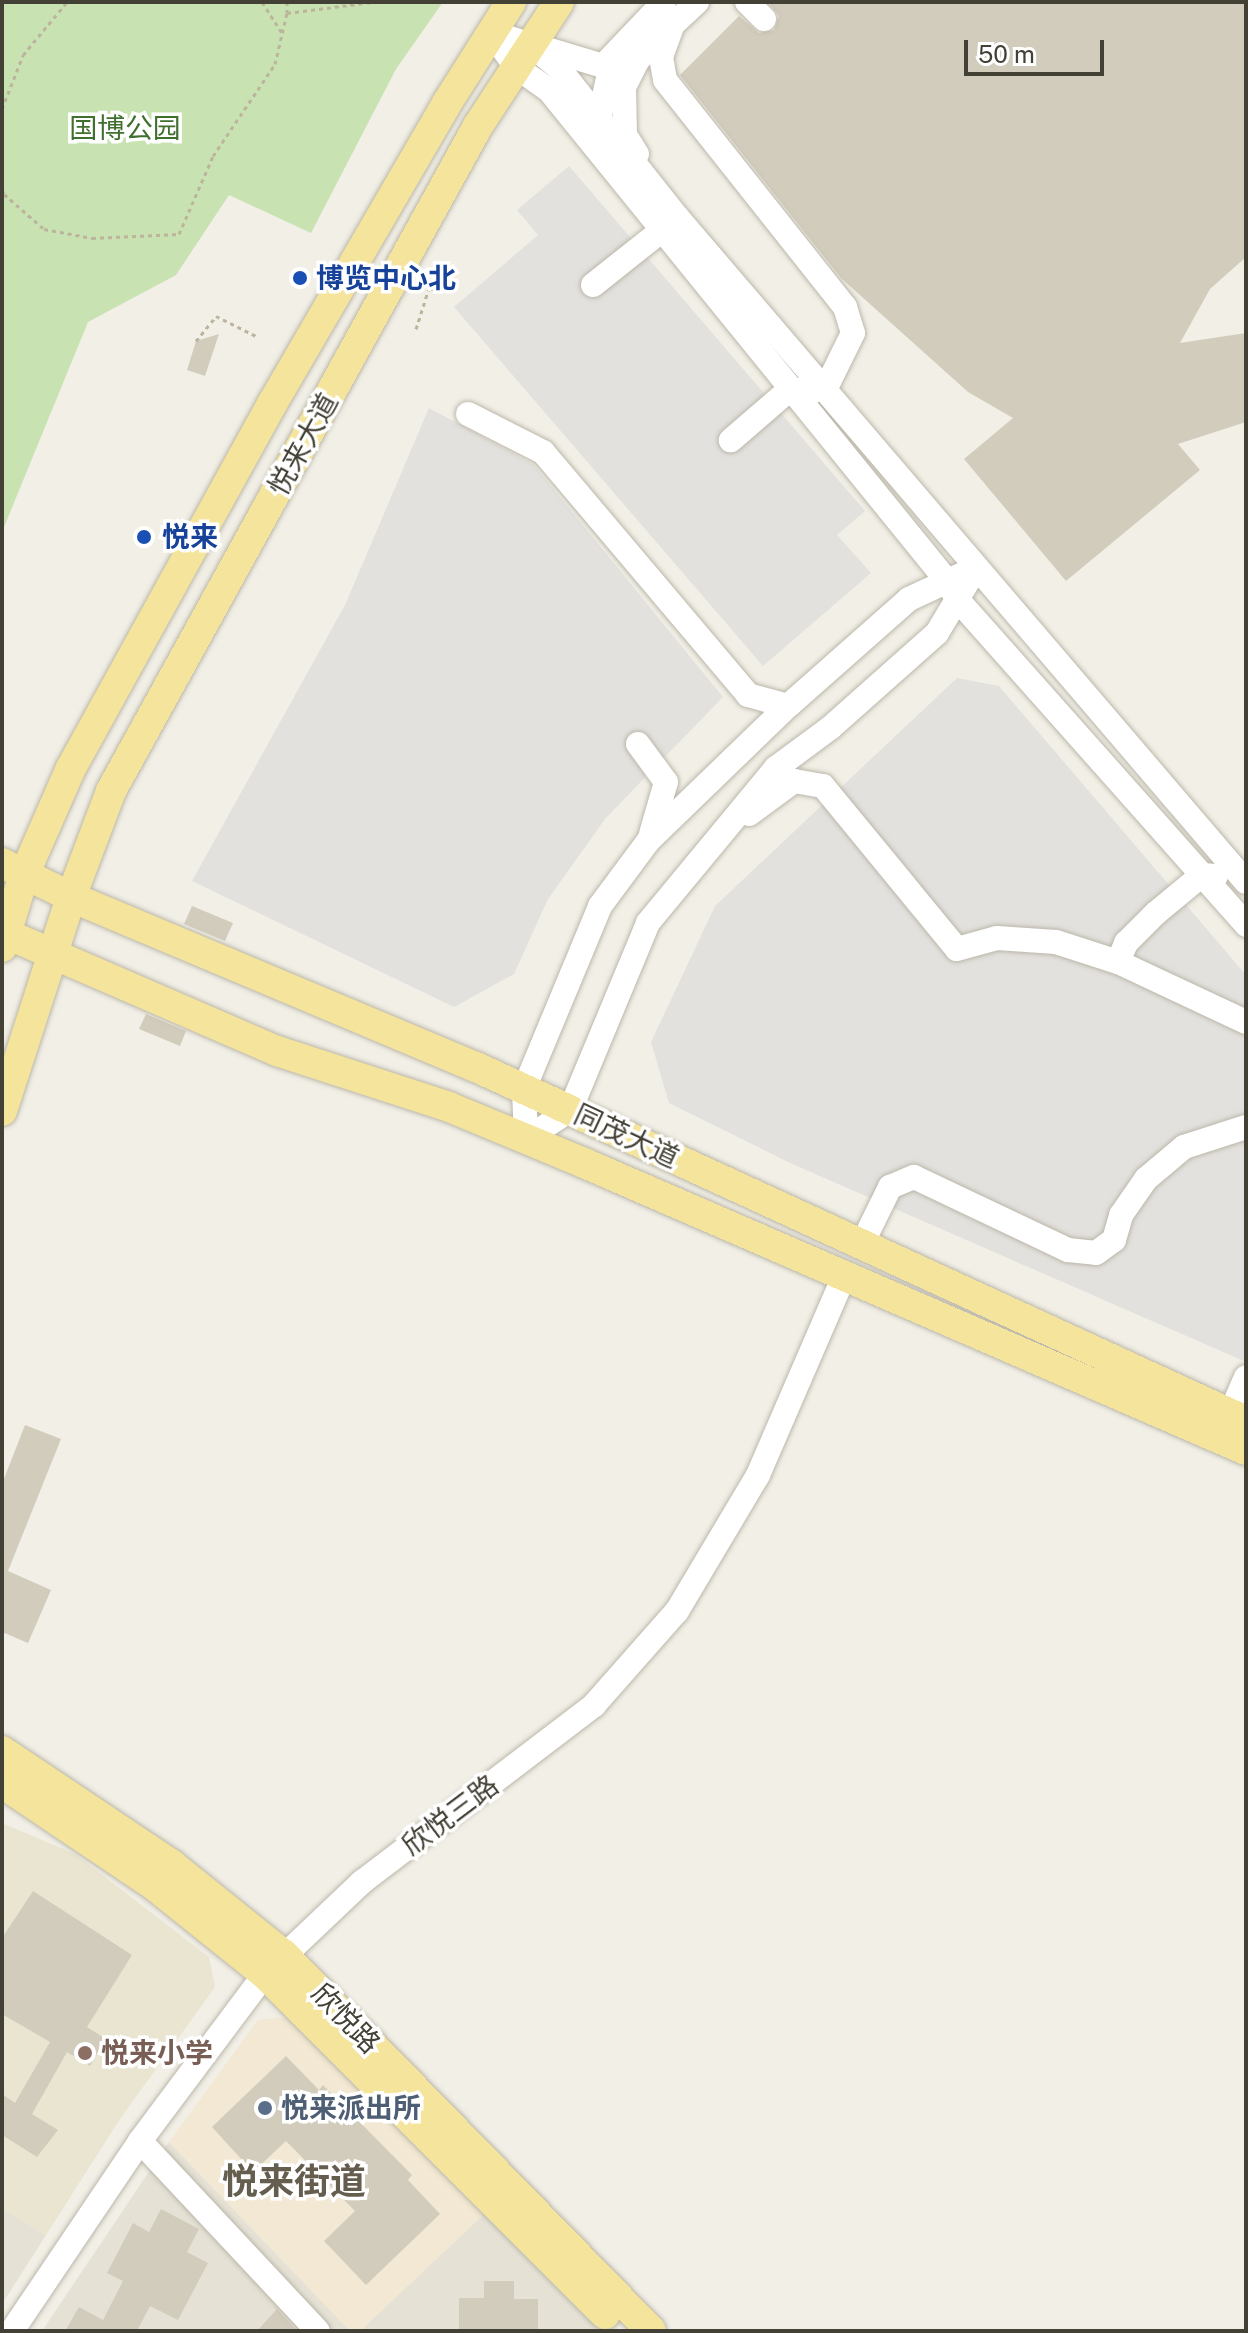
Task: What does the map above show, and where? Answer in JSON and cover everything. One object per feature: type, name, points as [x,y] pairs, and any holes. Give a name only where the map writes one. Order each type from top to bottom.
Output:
[{"type":"main road","name":"悦来大道","points":[[3,938],[13,869],[272,404],[511,2]]},
{"type":"main road","name":"悦来大道","points":[[2,1111],[51,955],[111,791],[478,126],[559,2]]},
{"type":"main road","name":"同茂大道","points":[[13,869],[71,897],[524,1089],[1238,1418]]},
{"type":"main road","name":"同茂大道","points":[[3,938],[51,955],[277,1051],[449,1107],[1246,1450]]},
{"type":"main road","name":"欣悦路","points":[[2,1751],[172,1865],[651,2331]]},
{"type":"main road","name":"欣悦路","points":[[2,1783],[274,1964],[622,2331]]},
{"type":"street","points":[[523,56],[603,66],[637,26],[697,2]]},
{"type":"street","points":[[669,13],[637,61],[624,87],[625,135],[669,224]]},
{"type":"street","points":[[669,13],[661,57],[665,80],[845,307],[853,333],[825,390]]},
{"type":"street","points":[[617,176],[599,119],[608,78],[637,26]]},
{"type":"street","points":[[491,32],[523,56],[617,176],[669,224],[825,390],[1244,880]]},
{"type":"street","points":[[523,56],[559,68],[599,119],[669,224],[789,390],[952,590],[1246,925]]},
{"type":"street","points":[[593,285],[669,224]]},
{"type":"street","points":[[731,440],[789,390],[825,390]]},
{"type":"street","points":[[468,414],[543,452],[748,695],[788,706]]},
{"type":"street","points":[[526,1139],[570,1110],[648,923],[776,768],[830,728],[937,633],[952,590],[976,568]]},
{"type":"street","points":[[526,1139],[524,1089],[600,906],[649,840],[788,706],[909,599],[952,590]]},
{"type":"street","points":[[638,744],[666,782],[649,840]]},
{"type":"street","points":[[712,842],[794,781],[823,786],[957,949],[997,938],[1056,942],[1118,962],[1246,1022]]},
{"type":"street","points":[[1118,962],[1126,943],[1202,875],[1244,880]]},
{"type":"street","points":[[862,1244],[890,1187],[914,1177],[1068,1250],[1096,1253],[1114,1240],[1121,1215],[1146,1179],[1174,1155],[1184,1147],[1246,1127]]},
{"type":"street","name":"欣悦三路","points":[[12,2331],[140,2141],[274,1964],[362,1882],[594,1705],[635,1662],[692,1588],[758,1475],[844,1276]]},
{"type":"street","points":[[1238,1418],[1246,1377]]},
{"type":"street","points":[[140,2141],[318,2331]]},
{"type":"path","points":[[2,109],[23,55],[67,2]]},
{"type":"path","points":[[262,2],[282,33]]},
{"type":"path","points":[[2,189],[44,229],[92,238],[179,234],[213,156],[275,64],[287,2]]},
{"type":"path","points":[[287,13],[372,2]]},
{"type":"path","points":[[2,96],[8,98]]},
{"type":"path","points":[[416,329],[429,288],[442,292]]},
{"type":"path","points":[[196,341],[216,316],[256,336]]},
{"type":"shaded area","points":[[569,166],[865,511],[837,535],[871,573],[763,666],[454,307],[538,235],[517,210]]},
{"type":"shaded area","points":[[429,408],[533,464],[723,697],[605,819],[548,899],[514,974],[454,1007],[192,881],[345,605]]},
{"type":"shaded area","points":[[957,678],[999,686],[1246,975],[1246,1362],[790,1163],[669,1103],[651,1042],[715,906]]},
{"type":"shaded area","name":"悦来小学","points":[[2,1823],[75,1854],[209,1957],[215,1987],[120,2119],[46,2235],[2,2208]]},
{"type":"shaded area","name":"悦来街道","points":[[286,2017],[484,2214],[360,2331],[350,2331],[169,2142],[258,2020]]},
{"type":"shaded area","points":[[169,2142],[350,2331],[42,2331]]},
{"type":"shaded area","points":[[2,2208],[46,2235],[2,2304]]},
{"type":"shaded area","points":[[484,2214],[603,2331],[360,2331]]},
{"type":"green space","name":"国博公园","points":[[2,2],[443,2],[396,69],[311,233],[229,195],[176,275],[88,322],[2,532]]},
{"type":"building","points":[[768,2],[1246,2],[1246,257],[1210,289],[1180,343],[1246,333],[1246,422],[1178,444],[1200,470],[1066,581],[964,459],[1013,418],[968,392],[841,278],[680,75],[739,16],[759,33],[774,30],[779,16]]},
{"type":"building","points":[[219,334],[205,376],[187,370],[196,341]]},
{"type":"building","points":[[192,906],[233,923],[225,941],[184,924]]},
{"type":"building","points":[[146,1014],[186,1031],[180,1046],[139,1029]]},
{"type":"building","points":[[25,1425],[61,1439],[8,1571],[51,1590],[28,1643],[2,1632],[2,1484]]},
{"type":"building","points":[[33,1891],[132,1955],[87,2027],[106,2039],[90,2066],[67,2052],[32,2114],[58,2130],[37,2157],[2,2135],[2,2094],[15,2103],[50,2042],[2,2014],[2,1938]]},
{"type":"building","points":[[286,2056],[319,2090],[323,2085],[412,2175],[408,2180],[440,2214],[366,2285],[324,2241],[355,2211],[286,2141],[253,2172],[212,2127]]},
{"type":"building","points":[[161,2209],[199,2229],[187,2252],[208,2263],[178,2320],[150,2306],[137,2331],[65,2331],[79,2307],[103,2320],[123,2281],[107,2273],[133,2223],[149,2232]]},
{"type":"building","points":[[484,2281],[514,2281],[514,2299],[538,2299],[538,2331],[459,2331],[459,2298],[484,2298]]},
{"type":"building","points":[[277,2309],[297,2331],[257,2331]]},
{"type":"place","name":"博览中心北","points":[[300,278]]},
{"type":"place","name":"悦来","points":[[144,537]]},
{"type":"place","name":"悦来小学","points":[[85,2053]]},
{"type":"place","name":"悦来派出所","points":[[265,2108]]},
{"type":"district","name":"悦来街道","points":[[294,2182]]}]
